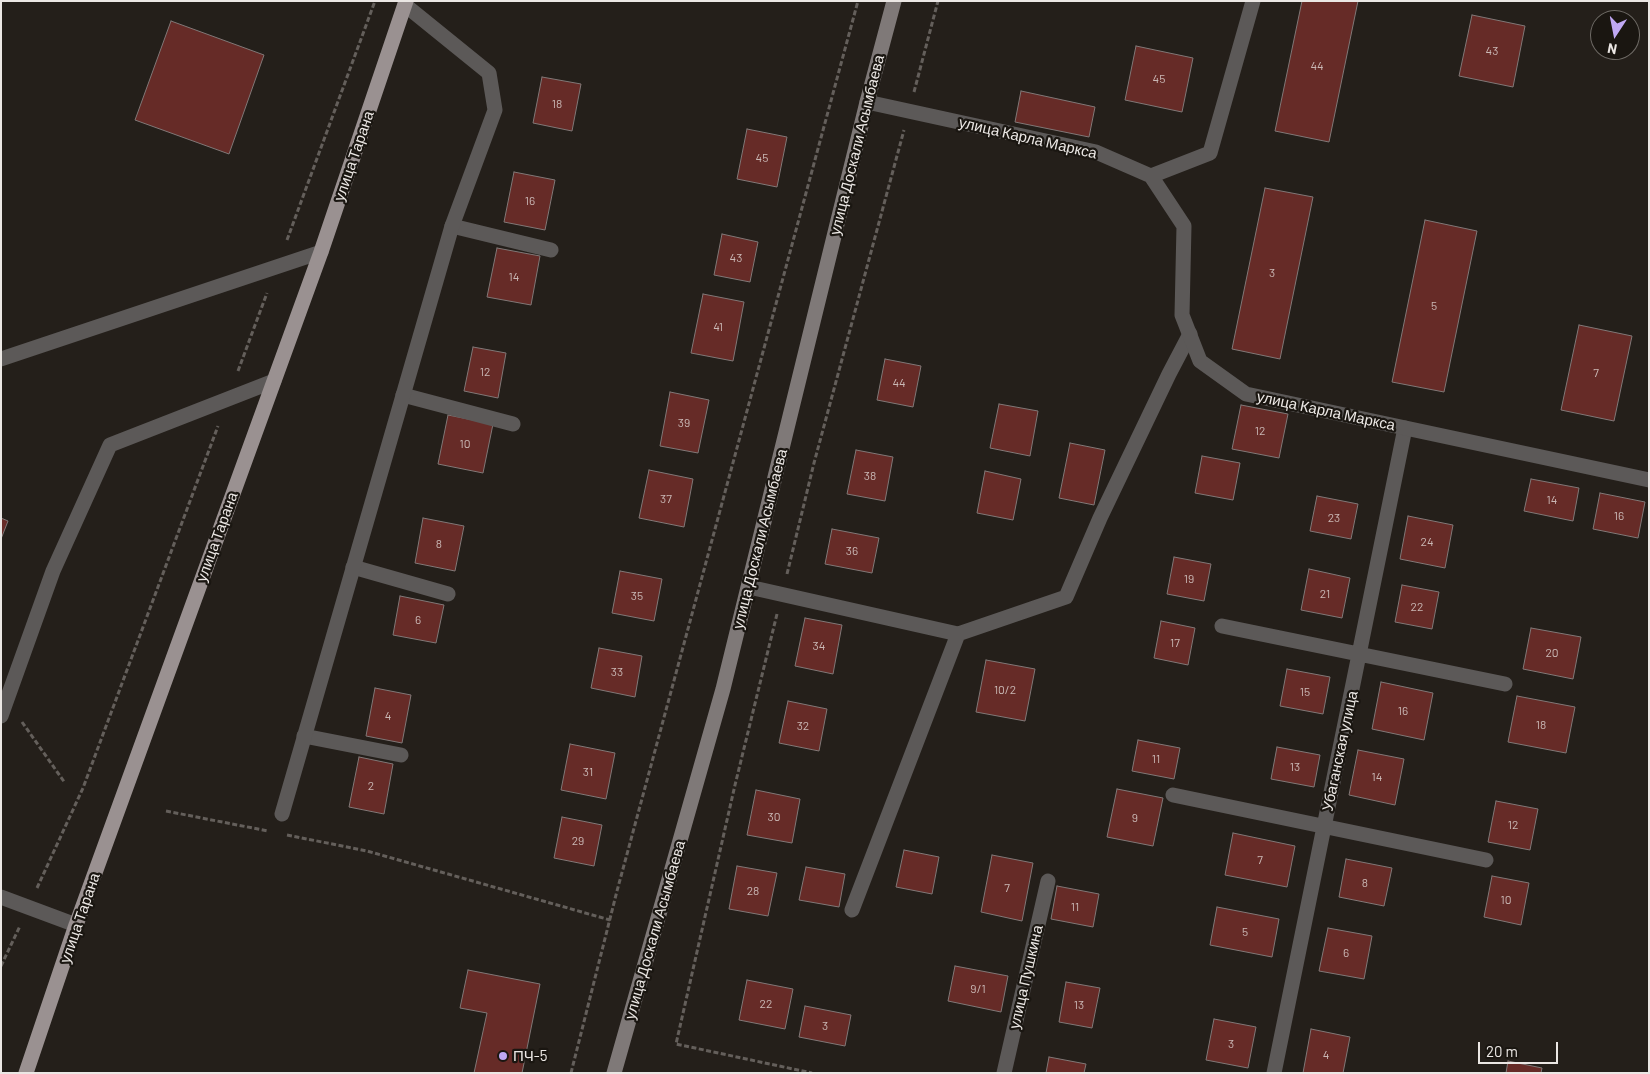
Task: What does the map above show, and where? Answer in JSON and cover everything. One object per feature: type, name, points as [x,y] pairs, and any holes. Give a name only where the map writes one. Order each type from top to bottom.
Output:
[{"type":"main road","name":"улица Тарана","points":[[26,1073],[76,925],[321,252],[406,3]]},
{"type":"street","name":"улица Доскали Асымбаева","points":[[614,1073],[723,689],[867,102],[894,1]]},
{"type":"street","points":[[1151,176],[1210,153],[1253,1]]},
{"type":"street","points":[[282,814],[452,226],[495,110],[489,73],[406,3]]},
{"type":"street","name":"улица Карла Маркса","points":[[867,102],[1096,152],[1151,176],[1184,226],[1182,314],[1200,361],[1246,394],[1649,480]]},
{"type":"street","points":[[452,226],[551,250]]},
{"type":"street","points":[[1,359],[321,252]]},
{"type":"street","points":[[748,587],[958,634],[1066,597],[1104,509],[1190,334]]},
{"type":"street","points":[[1,716],[53,571],[110,445],[274,381]]},
{"type":"street","points":[[403,395],[512,424]]},
{"type":"street","name":"Убаганская улица","points":[[1274,1073],[1405,428]]},
{"type":"street","points":[[353,567],[448,594]]},
{"type":"street","points":[[1222,626],[1505,684]]},
{"type":"street","points":[[852,910],[958,634]]},
{"type":"street","points":[[304,736],[401,755]]},
{"type":"street","points":[[1173,796],[1486,860]]},
{"type":"street","name":"улица Пушкина","points":[[1004,1073],[1048,881]]},
{"type":"street","points":[[1,897],[76,925]]},
{"type":"path","points":[[1,966],[83,788],[375,1]]},
{"type":"path","points":[[571,1073],[610,920],[858,1]]},
{"type":"path","points":[[7,701],[65,783]]},
{"type":"path","points":[[166,811],[270,832]]},
{"type":"path","points":[[280,834],[367,851],[610,920]]},
{"type":"building","points":[[1302,1],[1358,1],[1329,142],[1275,131]]},
{"type":"building","points":[[1472,15],[1525,26],[1513,87],[1459,76]]},
{"type":"building","points":[[171,21],[264,55],[229,154],[135,120]]},
{"type":"building","points":[[1136,46],[1193,58],[1182,112],[1125,100]]},
{"type":"building","points":[[542,77],[581,84],[572,131],[533,123]]},
{"type":"building","points":[[1021,91],[1095,107],[1089,137],[1015,122]]},
{"type":"building","points":[[747,129],[787,137],[777,187],[737,179]]},
{"type":"building","points":[[514,172],[555,180],[545,230],[504,222]]},
{"type":"building","points":[[1265,188],[1313,197],[1280,359],[1232,349]]},
{"type":"building","points":[[1425,220],[1477,231],[1444,392],[1392,382]]},
{"type":"building","points":[[722,234],[758,242],[750,282],[714,275]]},
{"type":"building","points":[[497,248],[540,256],[531,305],[487,297]]},
{"type":"building","points":[[703,294],[744,302],[733,361],[691,353]]},
{"type":"building","points":[[1579,325],[1632,336],[1614,421],[1561,410]]},
{"type":"building","points":[[473,347],[506,353],[498,398],[464,391]]},
{"type":"building","points":[[885,359],[921,366],[913,407],[877,400]]},
{"type":"building","points":[[670,392],[709,400],[698,453],[660,446]]},
{"type":"building","points":[[999,404],[1038,411],[1030,456],[990,448]]},
{"type":"building","points":[[1241,405],[1288,414],[1279,458],[1232,449]]},
{"type":"building","points":[[448,415],[493,424],[483,473],[438,464]]},
{"type":"building","points":[[1070,443],[1105,450],[1094,505],[1059,498]]},
{"type":"building","points":[[856,450],[893,457],[885,501],[847,494]]},
{"type":"building","points":[[1202,456],[1240,463],[1233,500],[1195,493]]},
{"type":"building","points":[[649,470],[693,479],[684,527],[639,518]]},
{"type":"building","points":[[985,471],[1021,479],[1013,520],[977,513]]},
{"type":"building","points":[[1531,479],[1579,488],[1573,521],[1524,511]]},
{"type":"building","points":[[1600,493],[1645,502],[1638,538],[1593,529]]},
{"type":"building","points":[[1317,496],[1358,504],[1351,539],[1310,531]]},
{"type":"building","points":[[1408,516],[1453,525],[1445,568],[1400,559]]},
{"type":"building","points":[[1,518],[8,521],[1,539]]},
{"type":"building","points":[[423,518],[464,526],[455,571],[415,563]]},
{"type":"building","points":[[832,529],[879,538],[872,573],[825,564]]},
{"type":"building","points":[[1174,557],[1211,564],[1204,601],[1167,594]]},
{"type":"building","points":[[1309,569],[1350,578],[1342,618],[1301,610]]},
{"type":"building","points":[[620,571],[662,579],[654,621],[612,613]]},
{"type":"building","points":[[1402,585],[1439,592],[1432,629],[1395,622]]},
{"type":"building","points":[[400,596],[444,605],[436,643],[393,635]]},
{"type":"building","points":[[805,618],[842,625],[833,674],[795,666]]},
{"type":"building","points":[[1161,621],[1195,628],[1188,665],[1154,658]]},
{"type":"building","points":[[1531,628],[1581,637],[1573,679],[1523,669]]},
{"type":"building","points":[[599,648],[642,656],[635,697],[591,688]]},
{"type":"building","points":[[986,660],[1035,669],[1025,721],[976,712]]},
{"type":"building","points":[[1287,669],[1330,677],[1323,714],[1280,706]]},
{"type":"building","points":[[1381,682],[1433,693],[1424,740],[1372,729]]},
{"type":"building","points":[[375,688],[411,695],[402,743],[366,736]]},
{"type":"building","points":[[1517,696],[1575,707],[1566,753],[1508,742]]},
{"type":"building","points":[[788,701],[827,709],[819,751],[779,743]]},
{"type":"building","points":[[1138,740],[1180,748],[1174,779],[1132,771]]},
{"type":"building","points":[[570,744],[615,753],[606,799],[561,790]]},
{"type":"building","points":[[1277,747],[1320,755],[1314,787],[1271,779]]},
{"type":"building","points":[[1358,750],[1404,759],[1395,805],[1349,795]]},
{"type":"building","points":[[359,757],[393,764],[384,814],[349,807]]},
{"type":"building","points":[[1117,789],[1163,798],[1153,846],[1107,837]]},
{"type":"building","points":[[756,790],[800,799],[792,843],[747,835]]},
{"type":"building","points":[[1496,801],[1538,809],[1530,850],[1488,842]]},
{"type":"building","points":[[562,817],[602,825],[594,866],[554,858]]},
{"type":"building","points":[[1233,833],[1295,846],[1287,887],[1225,875]]},
{"type":"building","points":[[904,850],[939,857],[932,894],[896,887]]},
{"type":"building","points":[[992,855],[1033,863],[1022,921],[981,912]]},
{"type":"building","points":[[1346,859],[1392,868],[1384,906],[1339,897]]},
{"type":"building","points":[[737,866],[777,873],[768,916],[729,909]]},
{"type":"building","points":[[806,867],[845,874],[839,907],[799,900]]},
{"type":"building","points":[[1492,876],[1529,883],[1521,925],[1484,917]]},
{"type":"building","points":[[1057,886],[1099,894],[1093,927],[1051,919]]},
{"type":"building","points":[[1217,907],[1279,919],[1272,957],[1210,945]]},
{"type":"building","points":[[1328,928],[1372,936],[1364,979],[1319,971]]},
{"type":"building","points":[[955,966],[1008,976],[1001,1012],[948,1001]]},
{"type":"building","points":[[468,970],[540,984],[522,1073],[474,1073],[487,1013],[460,1008]]},
{"type":"building","points":[[747,980],[793,989],[785,1029],[739,1020]]},
{"type":"building","points":[[1066,982],[1100,988],[1092,1028],[1059,1022]]},
{"type":"building","points":[[805,1006],[851,1015],[845,1046],[799,1037]]},
{"type":"building","points":[[1214,1019],[1256,1027],[1248,1068],[1206,1060]]},
{"type":"building","points":[[1311,1029],[1350,1037],[1343,1073],[1303,1073]]},
{"type":"building","points":[[1049,1057],[1086,1064],[1084,1073],[1046,1073]]},
{"type":"building","points":[[1508,1061],[1542,1068],[1541,1073],[1506,1073]]},
{"type":"place","name":"ПЧ-5","points":[[503,1056]]}]
